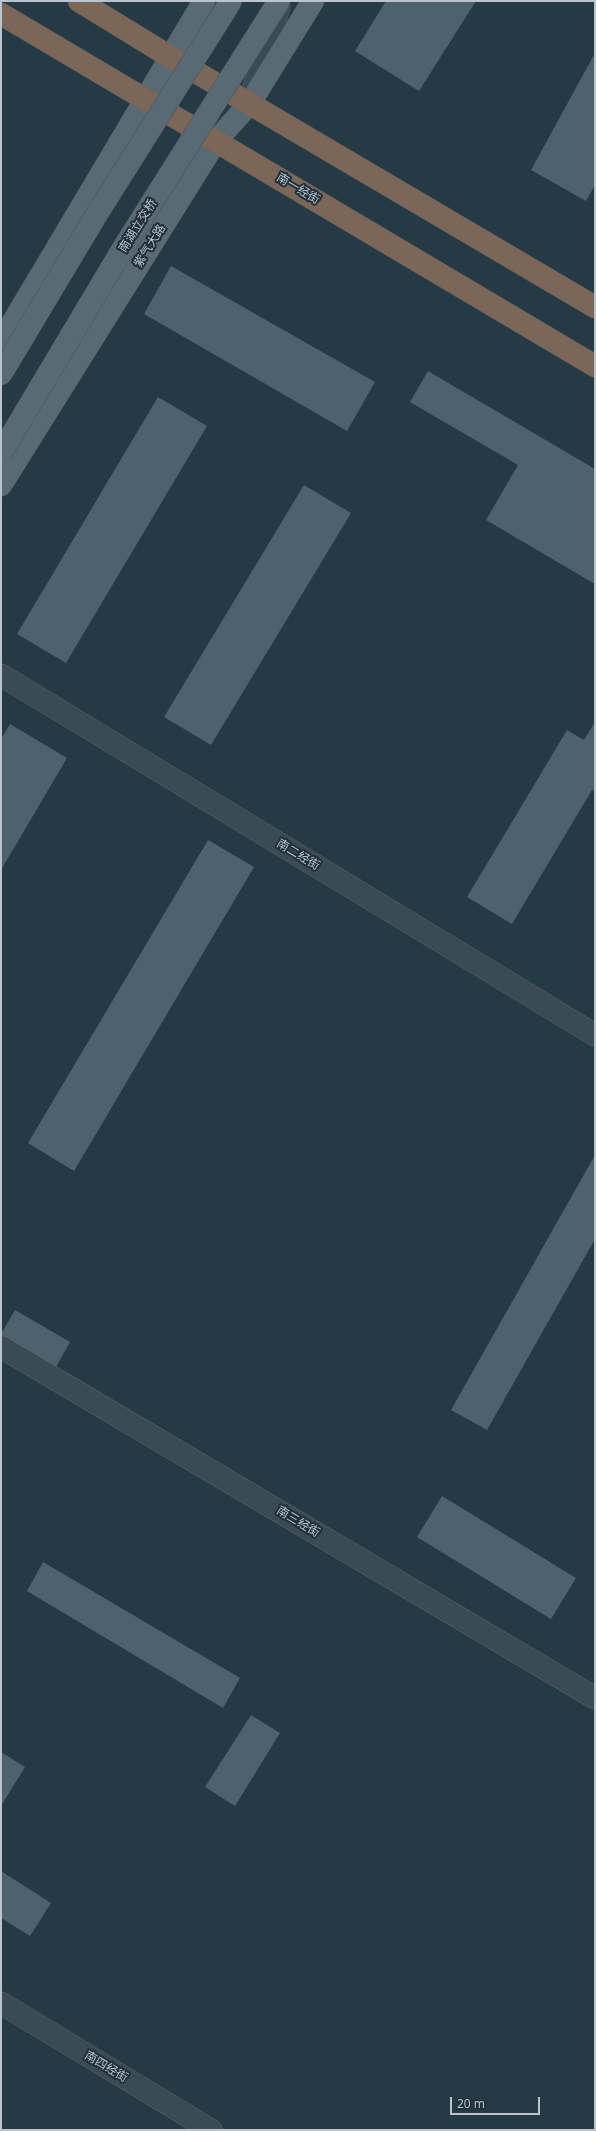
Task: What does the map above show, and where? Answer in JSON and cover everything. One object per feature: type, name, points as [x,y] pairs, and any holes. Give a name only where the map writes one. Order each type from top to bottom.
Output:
[{"type":"highway","points":[[79,1],[172,58],[595,307]]},
{"type":"highway","name":"南一经街","points":[[1,14],[595,366]]},
{"type":"main road","points":[[1,342],[144,100],[172,58],[204,1]]},
{"type":"main road","points":[[1,374],[95,217],[231,1]]},
{"type":"main road","name":"南湖立交桥","points":[[1,453],[124,247],[280,1]]},
{"type":"main road","points":[[250,103],[313,1]]},
{"type":"main road","name":"紫气大路","points":[[1,485],[216,141],[250,103]]},
{"type":"street","points":[[172,58],[231,1]]},
{"type":"street","name":"紫气大路","points":[[250,103],[280,1]]},
{"type":"street","name":"南二经街","points":[[1,674],[595,1035]]},
{"type":"street","name":"南三经街","points":[[1,1347],[595,1698]]},
{"type":"street","name":"南四经街","points":[[1,2003],[211,2130]]},
{"type":"building","points":[[386,1],[476,1],[419,91],[355,51]]},
{"type":"building","points":[[595,53],[595,185],[586,201],[531,170]]},
{"type":"building","points":[[171,266],[375,382],[347,431],[144,314]]},
{"type":"building","points":[[428,371],[595,469],[595,584],[486,520],[518,465],[410,402]]},
{"type":"building","points":[[158,397],[207,426],[66,663],[17,634]]},
{"type":"building","points":[[304,485],[351,513],[211,745],[164,717]]},
{"type":"building","points":[[595,722],[595,792],[592,790],[512,924],[467,897],[567,730],[584,740]]},
{"type":"building","points":[[10,724],[67,758],[1,870],[1,739]]},
{"type":"building","points":[[208,840],[254,867],[74,1171],[28,1143]]},
{"type":"building","points":[[595,1155],[595,1239],[487,1430],[451,1410]]},
{"type":"building","points":[[15,1310],[70,1342],[52,1374],[1,1344],[1,1334]]},
{"type":"building","points":[[442,1496],[576,1578],[551,1619],[417,1537]]},
{"type":"building","points":[[43,1562],[240,1678],[223,1708],[27,1591]]},
{"type":"building","points":[[251,1715],[280,1733],[235,1806],[205,1787]]},
{"type":"building","points":[[1,1752],[25,1767],[1,1806]]},
{"type":"building","points":[[1,1871],[51,1903],[30,1936],[1,1918]]}]
